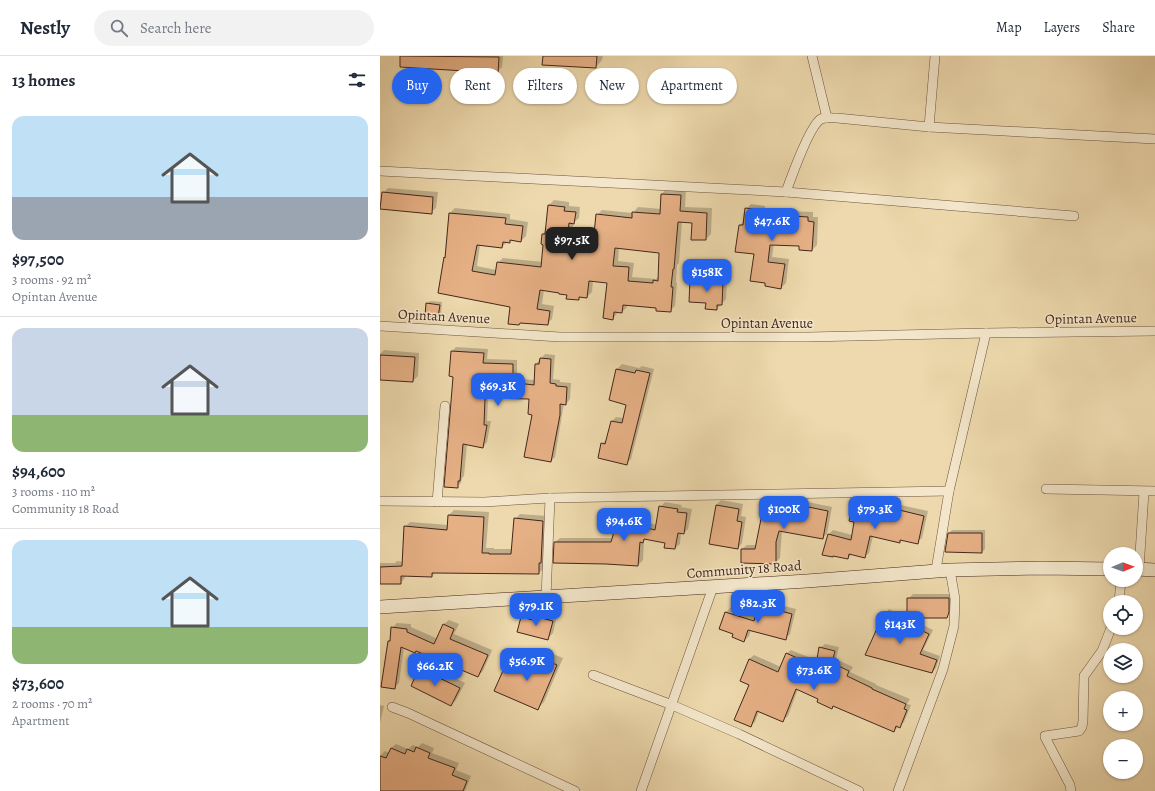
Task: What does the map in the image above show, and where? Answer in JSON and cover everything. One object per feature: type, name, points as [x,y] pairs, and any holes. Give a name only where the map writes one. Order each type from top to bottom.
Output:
[{"type":"main road","name":"Community 18 Road","points":[[380,607],[807,581],[936,570],[1042,568],[1103,569]]},
{"type":"main road","points":[[1143,570],[1155,570]]},
{"type":"street","points":[[812,56],[827,118]]},
{"type":"street","points":[[929,127],[935,56]]},
{"type":"street","points":[[786,192],[799,158],[815,125],[820,120],[827,118],[929,127],[1155,139]]},
{"type":"street","points":[[380,171],[786,192],[1074,216]]},
{"type":"street","name":"Opintan Avenue","points":[[380,326],[568,337],[808,337],[1155,331]]},
{"type":"street","points":[[936,570],[949,491],[986,333]]},
{"type":"street","points":[[437,502],[445,406]]},
{"type":"street","points":[[1046,489],[1144,492],[1155,491]]},
{"type":"street","points":[[380,501],[484,502],[550,498],[949,491]]},
{"type":"street","points":[[1139,547],[1144,492]]},
{"type":"street","points":[[546,598],[550,498]]},
{"type":"street","points":[[898,791],[943,669],[954,626],[955,599],[950,570]]},
{"type":"street","points":[[641,791],[713,587]]},
{"type":"street","points":[[1071,791],[1070,786],[1045,739],[1045,736],[1079,731],[1081,729],[1083,721],[1084,676],[1102,651],[1108,635]]},
{"type":"street","points":[[593,675],[739,734],[859,791]]},
{"type":"street","points":[[392,707],[575,791]]},
{"type":"building","points":[[400,56],[499,57],[498,68],[450,68],[450,70],[442,70],[442,68],[400,67]]},
{"type":"building","points":[[543,56],[597,56],[596,68],[542,65]]},
{"type":"building","points":[[382,192],[433,197],[432,214],[380,209]]},
{"type":"building","points":[[661,194],[681,195],[680,211],[707,213],[706,240],[691,240],[692,223],[678,222],[671,287],[673,287],[671,312],[656,311],[656,308],[623,305],[622,313],[614,312],[613,320],[603,318],[607,283],[589,281],[587,298],[579,297],[579,300],[566,299],[567,295],[540,290],[537,309],[550,311],[548,325],[520,323],[519,325],[508,324],[510,307],[438,293],[444,257],[445,258],[449,213],[506,218],[505,224],[523,226],[521,242],[510,240],[510,243],[503,242],[502,248],[477,245],[472,271],[495,275],[497,262],[541,267],[543,245],[541,244],[542,234],[545,234],[548,205],[565,207],[564,211],[576,212],[574,224],[569,223],[567,242],[593,244],[596,214],[632,218],[632,212],[660,214]],"holes":[[[615,248],[659,253],[658,281],[653,280],[653,283],[628,281],[629,267],[613,266]]]},
{"type":"building","points":[[745,208],[761,210],[760,215],[779,217],[779,215],[808,217],[808,221],[814,222],[812,251],[799,250],[799,246],[770,245],[768,262],[785,264],[781,289],[765,286],[765,283],[750,281],[754,254],[735,252],[739,225],[743,225]]},
{"type":"building","points":[[690,280],[723,282],[722,305],[717,305],[717,310],[705,309],[706,303],[689,302]]},
{"type":"building","points":[[426,303],[440,305],[438,317],[425,316]]},
{"type":"building","points":[[451,351],[484,353],[483,363],[513,364],[513,376],[517,377],[517,383],[534,385],[535,364],[539,364],[540,358],[551,359],[550,383],[556,384],[556,386],[567,387],[566,405],[560,404],[560,415],[551,462],[524,457],[532,415],[528,414],[529,399],[485,398],[484,425],[487,425],[483,448],[463,444],[458,488],[444,487],[453,377],[449,376]]},
{"type":"building","points":[[380,355],[415,357],[413,382],[380,380]]},
{"type":"building","points":[[616,369],[635,373],[636,370],[650,373],[627,465],[598,458],[601,443],[605,444],[611,421],[622,423],[626,405],[609,400]]},
{"type":"building","points":[[789,503],[828,511],[823,539],[779,531],[776,542],[776,564],[741,563],[741,549],[755,549],[764,504],[787,509]]},
{"type":"building","points":[[852,504],[890,510],[891,508],[924,516],[918,544],[900,540],[900,543],[870,536],[865,558],[849,554],[848,559],[822,555],[828,534],[851,540],[854,522],[849,521]]},
{"type":"building","points":[[716,505],[739,509],[737,521],[742,522],[738,549],[709,544]]},
{"type":"building","points":[[659,506],[678,509],[677,512],[687,513],[684,534],[678,533],[675,549],[664,548],[665,543],[644,539],[643,543],[640,542],[638,566],[553,563],[554,542],[611,542],[616,525],[627,528],[629,523],[655,530]]},
{"type":"building","points":[[448,515],[484,517],[482,553],[489,554],[511,554],[514,518],[543,521],[539,574],[432,573],[432,577],[401,576],[401,584],[380,584],[380,567],[402,566],[404,526],[447,530]]},
{"type":"building","points":[[948,533],[982,533],[982,553],[945,552]]},
{"type":"building","points":[[907,598],[949,598],[949,612],[947,618],[907,618]]},
{"type":"building","points":[[758,605],[792,614],[786,640],[748,630],[744,642],[732,637],[733,634],[719,629],[725,612],[754,621]]},
{"type":"building","points":[[884,613],[929,634],[920,654],[937,660],[932,673],[865,655]]},
{"type":"building","points":[[534,616],[553,621],[548,640],[517,632],[521,617],[533,620]]},
{"type":"building","points":[[443,624],[454,629],[450,639],[488,655],[478,677],[416,651],[415,653],[401,647],[395,689],[381,687],[388,641],[390,641],[391,627],[407,629],[407,632],[434,644]]},
{"type":"building","points":[[819,647],[835,651],[832,663],[849,671],[847,676],[906,704],[904,709],[907,710],[900,728],[896,726],[894,732],[833,706],[832,709],[817,702],[818,699],[796,689],[783,722],[757,711],[751,727],[734,720],[749,685],[740,681],[749,659],[778,672],[786,653],[813,665],[815,658],[817,659]]},
{"type":"building","points":[[536,656],[557,665],[538,710],[494,691],[505,666],[521,673],[527,659],[534,662]]},
{"type":"building","points":[[419,668],[460,688],[451,706],[411,686]]},
{"type":"building","points":[[416,747],[430,753],[428,758],[455,768],[452,775],[467,781],[463,791],[380,791],[380,756],[386,758],[391,748],[405,754],[407,749],[414,752]]}]
